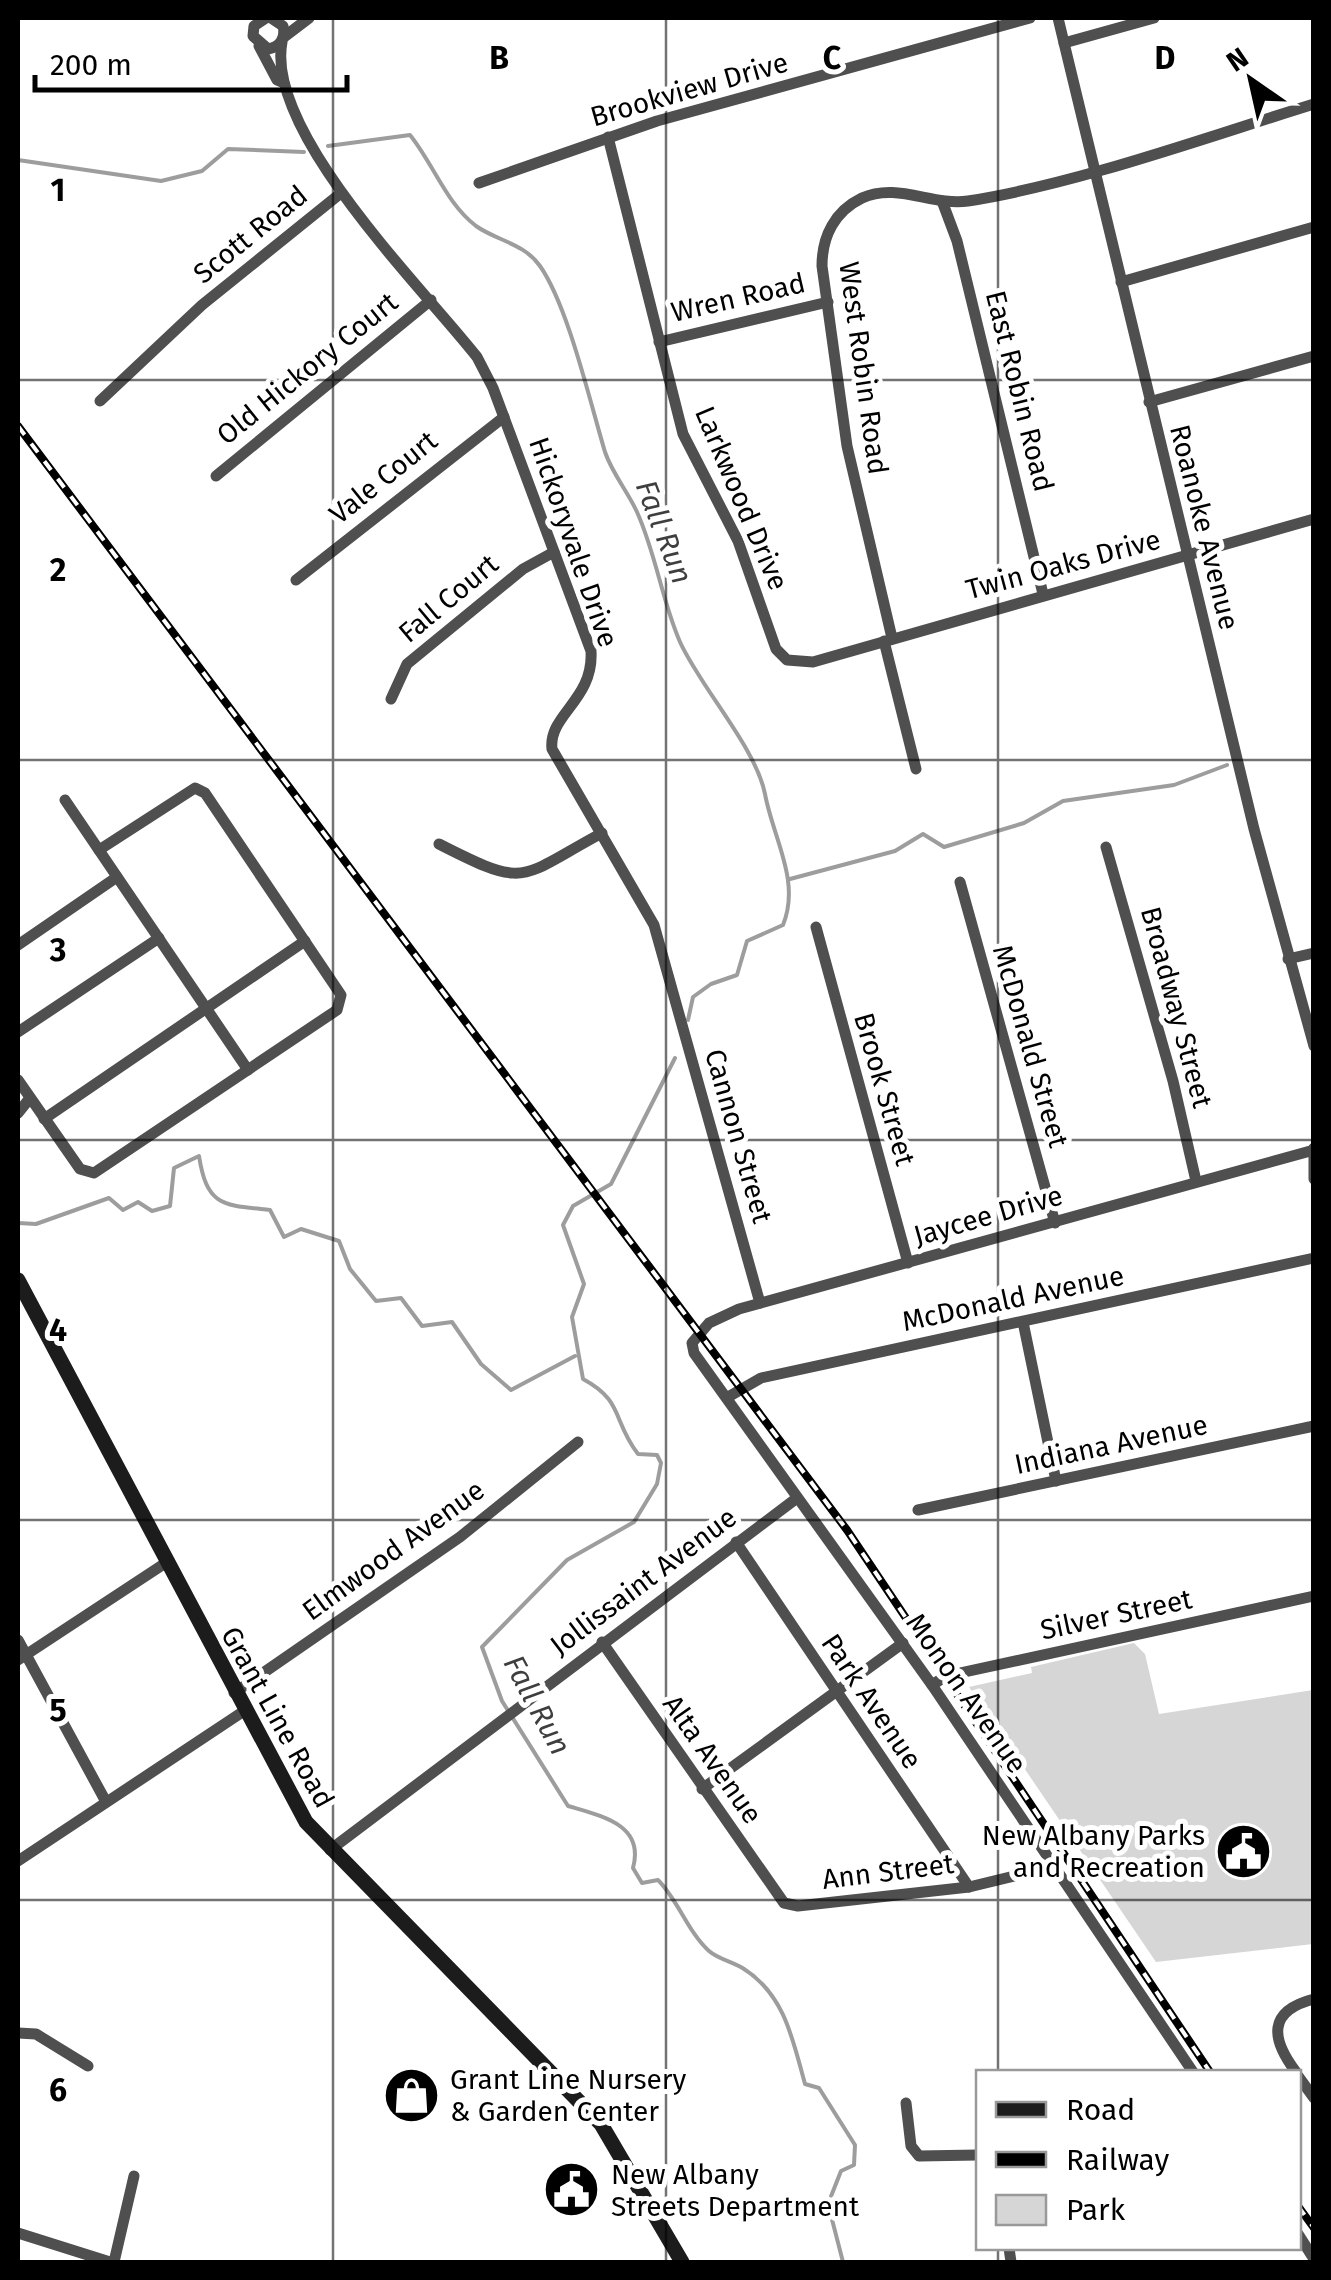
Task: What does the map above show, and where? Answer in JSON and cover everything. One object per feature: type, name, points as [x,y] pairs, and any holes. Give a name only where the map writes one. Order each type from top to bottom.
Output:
[{"type":"main road","name":"Grant Line Road","points":[[18,1280],[234,1693],[306,1822],[601,2124],[682,2262]]},
{"type":"street","points":[[248,18],[258,45],[273,48],[309,18]]},
{"type":"street","points":[[253,31],[274,18],[283,26],[283,39]]},
{"type":"street","name":"Brookview Drive","points":[[479,183],[608,137],[1030,18]]},
{"type":"street","name":"Roanoke Avenue","points":[[1058,18],[1187,556],[1288,960],[1314,1046]]},
{"type":"street","points":[[1064,43],[1154,18]]},
{"type":"street","name":"Scott Road","points":[[100,401],[188,316],[341,193],[284,83],[283,39]]},
{"type":"street","name":"Scott Road","points":[[258,45],[277,80],[284,83]]},
{"type":"street","name":"West Robin Road","points":[[916,768],[847,446],[822,254],[828,231],[843,211],[876,194],[898,192],[942,201],[972,200],[1093,170],[1314,104]]},
{"type":"street","name":"Larkwood Drive","points":[[608,137],[688,446],[738,541],[781,656],[795,662],[813,662],[888,640]]},
{"type":"street","name":"Hickoryvale Drive","points":[[341,193],[483,366],[592,661],[578,701],[553,732],[552,749],[647,908],[670,982]]},
{"type":"street","name":"East Robin Road","points":[[942,201],[976,316],[1043,594]]},
{"type":"street","points":[[1120,282],[1314,227]]},
{"type":"street","name":"Old Hickory Court","points":[[216,476],[431,300]]},
{"type":"street","name":"Wren Road","points":[[659,342],[828,302]]},
{"type":"street","points":[[1149,402],[1314,356]]},
{"type":"street","name":"Vale Court","points":[[296,580],[478,432],[504,417]]},
{"type":"street","name":"Twin Oaks Drive","points":[[888,640],[1314,520]]},
{"type":"street","name":"Fall Court","points":[[391,700],[407,664],[523,569],[554,552]]},
{"type":"street","points":[[18,1080],[22,1104],[44,1119],[80,1169],[94,1173],[336,1010],[341,996],[206,793],[195,788],[98,850]]},
{"type":"street","points":[[65,800],[248,1070]]},
{"type":"street","points":[[439,844],[497,873],[516,877],[534,873],[602,834]]},
{"type":"street","name":"Broadway Street","points":[[1106,847],[1168,1062],[1196,1181]]},
{"type":"street","points":[[18,946],[117,878]]},
{"type":"street","name":"McDonald Street","points":[[960,882],[1055,1223]]},
{"type":"street","name":"Brook Street","points":[[816,927],[908,1263]]},
{"type":"street","points":[[18,1032],[158,938]]},
{"type":"street","points":[[44,1119],[305,941]]},
{"type":"street","points":[[1288,960],[1314,953]]},
{"type":"street","name":"Cannon Street","points":[[670,982],[760,1303]]},
{"type":"street","points":[[1313,1150],[1314,1179]]},
{"type":"street","name":"Jaycee Drive","points":[[692,1348],[693,1338],[709,1323],[760,1303],[1313,1150]]},
{"type":"street","name":"McDonald Avenue","points":[[728,1397],[761,1378],[1314,1258]]},
{"type":"street","points":[[1023,1322],[1056,1481]]},
{"type":"street","name":"Monon Avenue","points":[[692,1348],[932,1685],[1191,2070]]},
{"type":"street","name":"Indiana Avenue","points":[[918,1510],[1314,1426]]},
{"type":"street","name":"Elmwood Avenue","points":[[234,1693],[460,1536],[578,1442]]},
{"type":"street","name":"Jollissaint Avenue","points":[[330,1850],[796,1498]]},
{"type":"street","name":"Park Avenue","points":[[736,1542],[969,1887]]},
{"type":"street","points":[[22,1657],[167,1562]]},
{"type":"street","name":"Silver Street","points":[[932,1685],[946,1676],[1314,1596]]},
{"type":"street","points":[[18,1640],[22,1657],[105,1800]]},
{"type":"street","name":"Alta Avenue","points":[[602,1642],[784,1904]]},
{"type":"street","points":[[702,1788],[902,1643]]},
{"type":"street","points":[[18,1861],[244,1711]]},
{"type":"street","name":"Ann Street","points":[[784,1904],[822,1904],[969,1887],[1056,1866]]},
{"type":"street","points":[[1294,2070],[1283,2056],[1277,2034],[1280,2017],[1293,2004],[1314,1999]]},
{"type":"street","points":[[18,2033],[36,2034],[88,2066]]},
{"type":"street","points":[[906,2103],[911,2146],[919,2156],[930,2159],[976,2154]]},
{"type":"street","points":[[18,2233],[112,2262],[134,2176]]},
{"type":"green space","points":[[1134,1643],[1145,1654],[1159,1714],[1313,1690],[1313,1944],[1156,1962],[969,1687],[1032,1673],[1031,1667]]},
{"type":"waterway","name":"Fall Run","points":[[328,146],[410,135],[466,217],[484,231],[526,252],[540,266],[569,329],[608,460],[644,528],[680,642],[760,776],[784,859],[788,909],[783,925],[747,941],[737,975],[711,984],[693,997],[688,1020]]},
{"type":"waterway","name":"Fall Run","points":[[18,160],[161,181],[202,171],[228,149],[304,152]]},
{"type":"waterway","points":[[790,879],[895,851],[923,834],[944,847],[1024,823],[1063,801],[1174,785],[1227,765]]},
{"type":"waterway","name":"Fall Run","points":[[675,1058],[611,1184],[573,1206],[563,1225],[584,1284],[572,1317],[583,1379],[612,1403],[638,1454],[657,1455],[661,1463],[657,1484],[634,1522],[567,1560],[482,1647],[502,1701],[568,1806],[606,1818],[626,1832],[633,1841],[633,1868],[642,1883],[658,1880],[702,1943],[713,1954],[758,1980],[778,2005],[805,2084],[819,2088],[855,2145],[854,2165],[841,2171],[828,2204],[843,2262]]},
{"type":"waterway","points":[[18,1223],[36,1224],[109,1198],[123,1210],[138,1202],[152,1211],[170,1206],[174,1168],[199,1156],[207,1185],[220,1200],[270,1210],[284,1237],[301,1229],[339,1241],[350,1269],[376,1301],[401,1298],[422,1326],[452,1322],[481,1364],[511,1390],[575,1356]]},
{"type":"railway","points":[[18,426],[847,1530],[1209,2070]]},
{"type":"railway","points":[[1301,2210],[1314,2228]]},
{"type":"place","name":"New Albany Parks and Recreation","points":[[1244,1851]]},
{"type":"place","name":"Grant Line Nursery & Garden Center","points":[[411,2095]]},
{"type":"place","name":"New Albany Streets Department","points":[[572,2190]]}]
